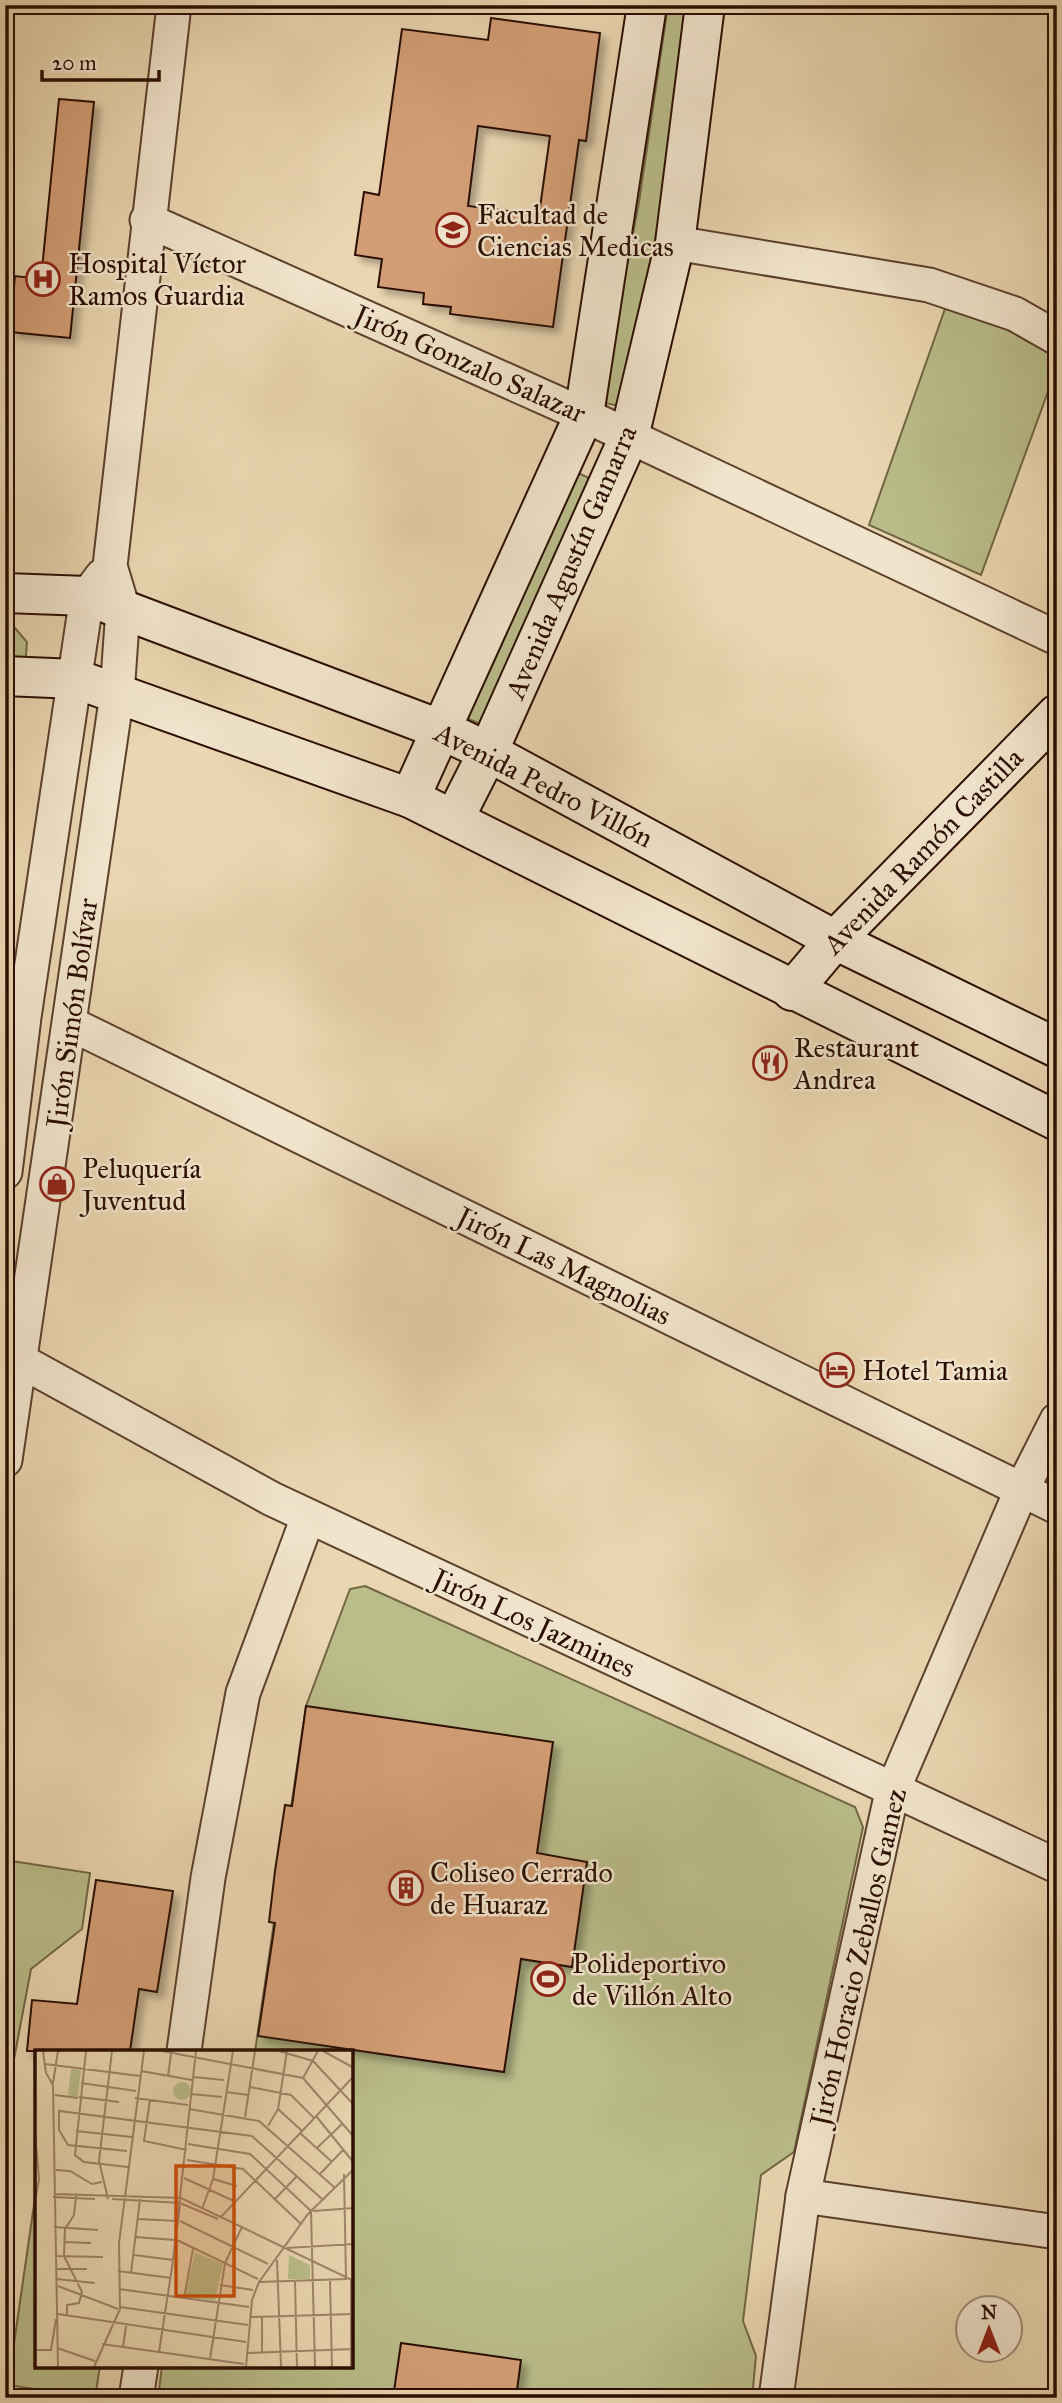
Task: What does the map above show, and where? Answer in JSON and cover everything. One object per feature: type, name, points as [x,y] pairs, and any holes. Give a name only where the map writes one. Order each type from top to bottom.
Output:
[{"type":"main road","name":"Avenida Agustín Gamarra","points":[[410,798],[584,415],[647,5]]},
{"type":"main road","name":"Avenida Agustín Gamarra","points":[[454,819],[488,752],[629,437],[675,243],[705,5]]},
{"type":"main road","name":"Avenida Pedro Villón","points":[[5,593],[87,596],[442,730],[488,752],[835,940],[1057,1048]]},
{"type":"main road","points":[[5,676],[76,679],[410,798],[1057,1121]]},
{"type":"main road","name":"Avenida Ramón Castilla","points":[[792,991],[835,940],[1057,714]]},
{"type":"street","name":"Jirón Simón Bolívar","points":[[5,1461],[71,1024],[117,694],[123,610],[110,566],[147,220],[174,5]]},
{"type":"street","name":"Jirón Gonzalo Salazar","points":[[147,220],[584,415],[1057,638]]},
{"type":"street","points":[[675,243],[929,285],[1015,314],[1057,338]]},
{"type":"street","name":"Jirón Simón Bolívar","points":[[5,1172],[15,1016],[76,679],[87,596],[110,566]]},
{"type":"street","name":"Jirón Las Magnolias","points":[[71,1024],[1057,1507]]},
{"type":"street","name":"Jirón Los Jazmines","points":[[21,1361],[308,1517],[892,1792],[1057,1866]]},
{"type":"street","name":"Jirón Horacio Zeballos Gamez","points":[[776,2398],[803,2196],[892,1792],[1021,1491],[1057,1420]]},
{"type":"street","points":[[184,2050],[208,1878],[243,1693],[308,1517]]},
{"type":"street","points":[[803,2196],[1057,2232]]},
{"type":"street","points":[[136,2398],[141,2368]]},
{"type":"green space","points":[[668,5],[693,5],[628,408],[601,402],[639,202]]},
{"type":"green space","points":[[947,303],[1057,352],[1057,367],[981,575],[869,525]]},
{"type":"green space","points":[[578,473],[596,481],[485,726],[466,718]]},
{"type":"green space","points":[[5,627],[15,628],[27,642],[26,656],[14,663],[5,662]]},
{"type":"green space","name":"Polideportivo de Villón Alto","points":[[365,1586],[855,1807],[863,1827],[794,2152],[761,2175],[743,2321],[756,2356],[752,2398],[158,2398],[162,2368],[354,2368],[354,2050],[255,2050],[306,1706],[350,1589]]},
{"type":"green space","points":[[5,1860],[90,1873],[82,1929],[31,1969],[11,2075],[5,2075]]},
{"type":"green space","points":[[35,2198],[35,2368],[100,2368],[95,2398],[8,2385]]},
{"type":"building","name":"Facultad de Ciencias Medicas","points":[[491,18],[600,33],[586,141],[579,140],[553,327],[450,314],[451,307],[423,304],[424,293],[378,287],[382,259],[355,255],[364,192],[379,195],[402,29],[488,40]],"holes":[[[478,126],[550,136],[539,215],[468,206]]]},
{"type":"building","points":[[59,99],[94,102],[70,338],[10,332],[15,276],[41,279]]},
{"type":"building","name":"Coliseo Cerrado de Huaraz","points":[[306,1706],[553,1742],[537,1853],[587,1862],[572,1967],[521,1959],[504,2072],[258,2036],[275,1923],[269,1922],[275,1871],[285,1805],[292,1806]]},
{"type":"building","points":[[96,1880],[173,1891],[157,1992],[139,1989],[130,2050],[27,2051],[32,2000],[77,2004]]},
{"type":"building","points":[[401,2343],[521,2360],[516,2398],[393,2398]]},
{"type":"place","name":"Facultad de Ciencias Medicas","points":[[453,230]]},
{"type":"place","name":"Hospital Víctor Ramos Guardia","points":[[43,279]]},
{"type":"place","name":"Restaurant Andrea","points":[[770,1063]]},
{"type":"place","name":"Peluquería Juventud","points":[[57,1184]]},
{"type":"place","name":"Hotel Tamia","points":[[837,1370]]},
{"type":"place","name":"Coliseo Cerrado de Huaraz","points":[[406,1888]]},
{"type":"place","name":"Polideportivo de Villón Alto","points":[[548,1979]]}]
